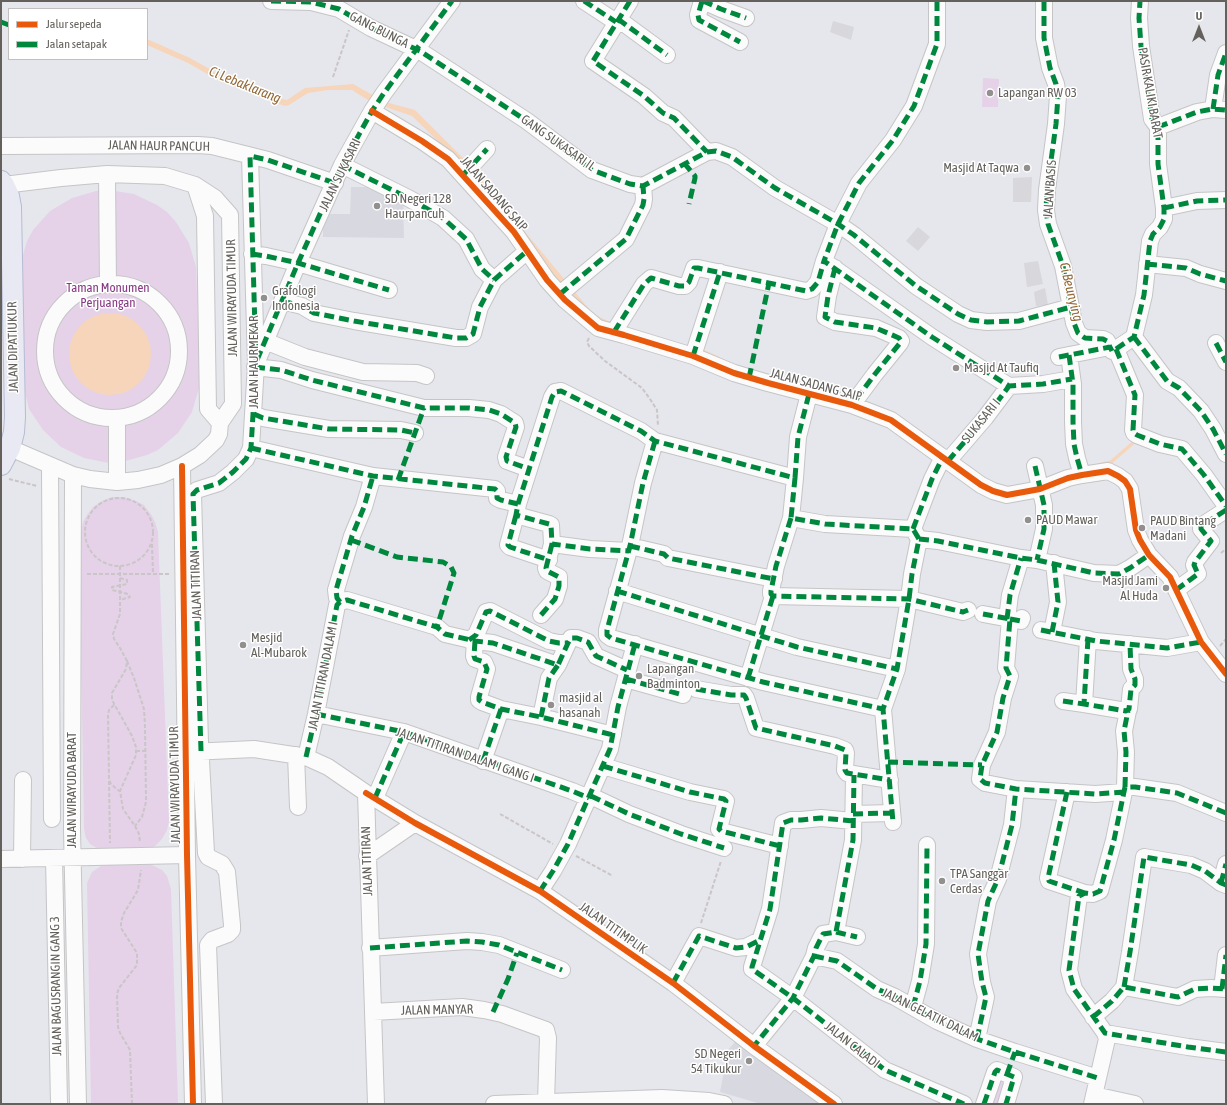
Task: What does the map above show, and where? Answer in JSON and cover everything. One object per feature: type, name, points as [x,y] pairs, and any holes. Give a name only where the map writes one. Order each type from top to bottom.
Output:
[{"type":"main road","name":"JALAN DIPATIUKUR","points":[[3,183],[9,196],[11,207],[7,350],[15,417],[14,432],[3,472]]},
{"type":"street","name":"GANG BUNGA","points":[[271,1],[311,2],[339,8],[371,28],[417,49]]},
{"type":"street","name":"JALAN SUKASARI","points":[[256,365],[298,263],[342,165],[384,93],[452,1]]},
{"type":"street","points":[[584,1],[617,20],[667,55]]},
{"type":"street","points":[[630,1],[593,61],[644,96],[663,113],[674,118],[707,152]]},
{"type":"street","points":[[740,42],[699,20],[698,15],[702,1],[746,18]]},
{"type":"street","points":[[854,402],[901,341],[899,338],[876,328],[835,322],[825,317],[830,264],[838,224],[859,183],[893,140],[914,106],[936,44],[938,1]]},
{"type":"street","name":"JALAN BASIS","points":[[1044,1],[1044,38],[1050,68],[1056,84],[1058,96],[1056,124],[1047,190],[1046,210],[1048,224],[1063,266],[1074,323],[1078,333],[1085,338],[1103,339],[1107,341],[1113,349]]},
{"type":"street","name":"PASIR KALIKI BARAT","points":[[1134,337],[1144,295],[1150,241],[1152,234],[1160,227],[1164,219],[1158,164],[1158,127],[1152,119],[1141,46],[1139,18],[1140,1]]},
{"type":"street","name":"GANG SUKASARI IL","points":[[417,49],[527,122],[592,170],[630,184],[643,186]]},
{"type":"street","points":[[1158,127],[1197,112],[1220,109],[1218,75],[1226,53]]},
{"type":"street","name":"JALAN SADANG SAIP","points":[[373,110],[467,171],[514,232],[547,280],[565,289],[565,300],[598,328],[616,328],[695,351],[734,373],[810,394],[854,402],[891,420],[948,459],[981,485],[993,492],[1006,495],[1068,478],[1081,471],[1108,471],[1125,481],[1130,489],[1136,530],[1140,540],[1149,554],[1170,577],[1201,642],[1226,674]]},
{"type":"street","name":"JALAN HAUR PANCUH","points":[[1,146],[212,146],[268,160],[335,183]]},
{"type":"street","points":[[467,171],[487,149]]},
{"type":"street","points":[[565,289],[626,239],[643,205],[643,186],[707,152],[716,151],[732,157],[775,188],[838,224],[854,235],[916,286],[958,314],[971,320],[987,322],[1019,321],[1071,307]]},
{"type":"street","name":"JALAN HAURMEKAR","points":[[250,156],[256,365],[252,448]]},
{"type":"street","points":[[342,165],[410,199],[443,218],[466,239],[482,269],[494,280]]},
{"type":"street","points":[[107,174],[108,284]]},
{"type":"street","name":"JALAN WIRAYUDA TIMUR","points":[[3,183],[107,174],[164,176],[195,185],[215,198],[230,215],[233,404],[220,423],[219,434],[216,440],[200,455],[182,466],[184,574],[193,752],[187,855],[193,1104]]},
{"type":"street","name":"JALAN WIRAYUDA TIMUR","points":[[195,185],[205,216],[208,409],[220,423]]},
{"type":"street","points":[[1164,208],[1197,201],[1226,200]]},
{"type":"street","points":[[282,302],[302,306],[314,313],[354,321],[456,338],[466,338],[473,334],[480,308],[494,280],[527,251]]},
{"type":"street","points":[[252,254],[298,263],[390,290]]},
{"type":"street","points":[[616,328],[644,284],[651,278],[679,286],[685,286],[689,282],[695,268],[806,291],[812,289],[830,264]]},
{"type":"street","points":[[830,264],[932,337],[1009,386],[1043,384],[1072,378]]},
{"type":"street","points":[[1147,264],[1186,268],[1200,274],[1226,280]]},
{"type":"street","points":[[695,351],[720,272]]},
{"type":"street","points":[[108,284],[121,284],[134,288],[146,293],[157,301],[173,322],[178,335],[180,348],[176,374],[162,397],[152,406],[140,412],[117,419],[101,418],[88,414],[66,401],[50,380],[44,354],[48,329],[61,306],[82,290],[108,284]]},
{"type":"street","points":[[1081,471],[1074,444],[1072,378],[1064,356],[1113,349],[1134,337],[1168,381],[1179,388],[1201,411],[1226,454]]},
{"type":"street","points":[[265,341],[304,357],[363,372],[417,373],[426,376]]},
{"type":"street","points":[[1216,343],[1226,362]]},
{"type":"street","points":[[1113,349],[1135,395],[1134,433],[1160,444],[1182,449],[1226,506]]},
{"type":"street","points":[[256,365],[281,370],[312,380],[424,408],[469,408],[489,410],[501,414],[515,423],[516,427],[506,457],[507,461],[529,469]]},
{"type":"street","name":"SUKASARI I","points":[[883,709],[897,669],[909,599],[916,534],[932,480],[948,459],[985,418],[1009,386]]},
{"type":"street","points":[[549,560],[510,547],[509,542],[529,469],[552,397],[555,392],[561,392],[576,398],[641,431],[655,441],[795,478]]},
{"type":"street","points":[[748,678],[773,596],[771,594],[774,579],[790,518],[798,437],[810,394]]},
{"type":"street","points":[[254,414],[263,418],[329,429],[401,430],[415,433]]},
{"type":"street","points":[[117,419],[118,482]]},
{"type":"street","points":[[655,441],[643,483],[629,548],[607,630],[607,635],[611,638],[748,678],[883,709],[892,818],[821,818],[815,820],[787,820],[783,823],[770,909],[760,940],[746,947],[736,948],[699,936],[673,983]]},
{"type":"street","points":[[10,448],[73,475],[90,479],[118,482],[138,480],[161,475],[182,466]]},
{"type":"street","points":[[252,448],[373,476],[495,489],[497,491],[497,498],[517,510],[551,525],[552,544],[546,568],[547,571],[559,577],[559,586],[555,599],[542,615]]},
{"type":"street","name":"JALAN TITIRAN","points":[[193,752],[193,494],[197,490],[219,483],[246,459],[252,448]]},
{"type":"street","points":[[50,466],[52,819]]},
{"type":"street","points":[[1035,466],[1044,505],[1044,529],[1037,560]]},
{"type":"street","name":"JALAN WIRAYUDA BARAT","points":[[73,475],[72,858],[78,1104]]},
{"type":"street","points":[[373,476],[364,507],[352,536],[336,590],[337,598],[343,601],[437,627],[445,634],[493,643],[558,666]]},
{"type":"street","points":[[1176,590],[1198,574],[1194,565],[1195,562],[1211,541],[1201,529],[1201,526],[1226,510]]},
{"type":"street","points":[[790,518],[825,524],[916,534],[938,541],[1021,558],[1054,563],[1094,573],[1119,574],[1149,554]]},
{"type":"street","points":[[552,544],[590,549],[629,548],[664,554],[668,558],[774,579]]},
{"type":"street","points":[[1021,558],[1010,595],[1013,619],[1006,668],[1010,676],[1003,698],[997,732],[982,765],[980,779],[985,783],[1016,789],[1095,794],[1135,787],[1177,793],[1226,813]]},
{"type":"street","points":[[1054,563],[1058,602],[1047,631],[1088,639],[1167,648],[1201,642]]},
{"type":"street","points":[[617,591],[797,646],[897,669]]},
{"type":"street","points":[[773,596],[909,599],[963,612],[976,612],[1013,619]]},
{"type":"street","name":"JALAN TITIRAN DALAM I","points":[[298,807],[301,756],[316,714],[337,605],[343,601]]},
{"type":"street","points":[[568,643],[549,641],[490,611],[486,612],[472,640],[475,659],[484,662],[487,669],[479,700],[501,709],[541,717],[613,735]]},
{"type":"street","points":[[541,717],[549,678],[558,666],[571,638],[577,638],[588,642],[596,656],[626,674],[689,692],[744,695],[756,728],[835,746],[845,750],[845,770],[847,773],[890,780]]},
{"type":"street","points":[[1084,704],[1088,639]]},
{"type":"street","points":[[540,891],[568,844],[610,750],[618,707],[635,644]]},
{"type":"street","points":[[1067,792],[1048,878],[1049,881],[1085,893],[1093,894],[1100,891],[1114,840],[1124,790],[1126,752],[1124,731],[1131,689],[1135,685],[1135,679],[1131,669],[1130,644]]},
{"type":"street","points":[[1063,701],[1128,711]]},
{"type":"street","points":[[483,761],[501,709]]},
{"type":"street","name":"JALAN TITIRAN DALAM I GANG I","points":[[316,714],[404,732],[483,761],[590,797],[675,832],[724,848]]},
{"type":"street","points":[[214,1104],[208,945],[212,940],[228,934],[232,930],[232,925],[227,872],[222,864],[208,857],[206,853],[193,752],[254,749],[301,756],[328,767],[370,796],[404,732]]},
{"type":"street","points":[[603,766],[690,792],[724,799],[726,801],[719,829],[720,831],[780,846]]},
{"type":"street","points":[[836,932],[853,840],[854,775]]},
{"type":"street","points":[[22,859],[23,780]]},
{"type":"street","points":[[977,1039],[986,997],[978,954],[988,900],[998,879],[1012,825],[1016,789]]},
{"type":"street","name":"JALAN TITIRAN","points":[[370,796],[367,856],[376,1104]]},
{"type":"street","name":"JALAN TITIMPLIK","points":[[370,796],[415,823],[540,891],[673,983],[754,1046],[834,1104]]},
{"type":"street","points":[[367,856],[415,823]]},
{"type":"street","points":[[913,1006],[920,981],[926,944],[927,846]]},
{"type":"street","points":[[1,859],[22,859],[54,864],[72,858],[187,855]]},
{"type":"street","points":[[1093,1017],[1112,1001],[1124,987],[1142,860],[1144,857],[1191,865],[1205,871],[1223,884],[1226,864]]},
{"type":"street","name":"JALAN BAGUSRANGIN GANG 3","points":[[54,864],[59,1104]]},
{"type":"street","points":[[1085,893],[1079,896],[1077,905],[1069,970],[1074,989],[1105,1033],[1107,1039],[1093,1099],[1135,1104]]},
{"type":"street","points":[[754,1046],[792,998],[814,956],[823,934],[836,932],[857,937]]},
{"type":"street","name":"JALAN CALADI","points":[[760,940],[752,969],[885,1070],[964,1104]]},
{"type":"street","points":[[370,948],[467,941],[482,942],[499,945],[562,970]]},
{"type":"street","points":[[1124,987],[1178,997],[1195,989],[1224,989],[1226,955]]},
{"type":"street","name":"JALAN GELATIK DALAM","points":[[814,956],[837,961],[877,989],[913,1006],[937,1021],[977,1039],[1098,1078]]},
{"type":"street","name":"JALAN MANYAR","points":[[372,1012],[462,1007],[502,1014],[546,1030],[548,1038],[546,1102]]},
{"type":"street","points":[[1105,1033],[1226,1052]]},
{"type":"street","points":[[1007,1074],[1015,1052]]},
{"type":"street","points":[[984,1104],[997,1070],[1014,1078],[1006,1104]]},
{"type":"street","points":[[494,1104],[662,1098],[709,1101],[724,1104]]},
{"type":"path","points":[[333,77],[353,17]]},
{"type":"path","points":[[588,339],[589,346],[609,364],[642,388],[654,404],[657,410],[658,424],[655,441]]},
{"type":"path","points":[[3,472],[50,489]]},
{"type":"path","points":[[118,498],[133,501],[146,511],[153,526],[154,535],[148,551],[136,562],[128,566],[120,566],[112,566],[97,558],[88,546],[85,530],[92,511],[101,503],[118,498]]},
{"type":"path","points":[[152,543],[153,574]]},
{"type":"path","points":[[120,566],[120,574],[120,578],[120,586],[120,592],[120,600],[130,597],[128,594],[120,592],[112,588],[112,587],[120,586],[128,583],[126,579],[120,578]]},
{"type":"path","points":[[73,574],[184,574]]},
{"type":"path","points":[[127,661],[144,709],[146,802],[142,817],[135,826]]},
{"type":"path","points":[[110,857],[108,715],[109,710],[114,705]]},
{"type":"path","points":[[136,751],[145,751]]},
{"type":"path","points":[[110,780],[111,784],[120,791]]},
{"type":"path","points":[[699,936],[701,924],[717,876],[724,848]]},
{"type":"shaded area","points":[[833,21],[854,27],[851,40],[830,32]]},
{"type":"shaded area","points":[[148,39],[190,58],[224,77],[274,97],[287,100],[305,88],[353,84],[385,102],[415,110],[468,163],[594,315],[621,326],[591,320],[455,158],[412,116],[371,102],[352,90],[328,90],[308,93],[285,106],[218,80],[188,63],[148,45]]},
{"type":"shaded area","points":[[1032,177],[1031,202],[1013,202],[1013,178]]},
{"type":"shaded area","name":"SD Negeri 128 Haurpancuh","points":[[351,187],[378,187],[403,197],[404,238],[323,237],[323,214],[350,214]]},
{"type":"shaded area","points":[[918,227],[930,237],[918,251],[906,241]]},
{"type":"shaded area","points":[[1038,261],[1043,284],[1027,287],[1024,263]]},
{"type":"shaded area","points":[[1045,288],[1048,305],[1036,306],[1034,292]]},
{"type":"shaded area","points":[[110,313],[126,317],[139,325],[147,338],[151,354],[147,370],[139,383],[126,391],[110,395],[94,391],[81,383],[73,370],[69,354],[73,338],[81,325],[94,317]]},
{"type":"shaded area","name":"SD Negeri 54 Tikukur","points":[[739,1037],[832,1104],[761,1104],[720,1092],[728,1050]]},
{"type":"green space","name":"Lapangan RW 03","points":[[983,78],[999,79],[998,107],[982,107]]},
{"type":"green space","name":"Taman Monumen Perjuangan","points":[[109,190],[134,194],[157,205],[167,212],[176,222],[189,243],[196,267],[200,376],[199,388],[192,412],[178,433],[158,450],[147,455],[122,462],[109,463],[84,458],[61,447],[43,430],[29,409],[23,384],[20,265],[27,241],[33,230],[50,211],[72,198],[96,191]]},
{"type":"green space","points":[[112,497],[124,497],[144,505],[152,516],[158,532],[169,821],[167,830],[162,839],[155,846],[145,850],[100,850],[90,844],[86,838],[84,829],[79,540],[83,522],[93,507]]},
{"type":"green space","points":[[138,863],[152,865],[162,870],[167,876],[171,889],[178,1104],[91,1104],[87,883],[92,872],[101,866]]},
{"type":"green space","points":[[998,1072],[1013,1077],[1005,1104],[985,1104]]},
{"type":"waterway","name":"Ci Lebaklarang","points":[[700,350],[718,358]]},
{"type":"waterway","name":"Ci Lebaklarang","points":[[1102,464],[1111,462],[1133,443]]},
{"type":"marked path","points":[[271,1],[311,2],[339,9],[371,28],[420,51],[527,121],[592,170],[630,184],[643,186],[707,152],[716,151],[732,157],[775,188],[838,224],[854,235],[916,286],[958,314],[971,320],[987,322],[1019,321],[1071,307]]},
{"type":"marked path","points":[[257,360],[342,165],[372,111],[384,93],[452,1]]},
{"type":"marked path","points":[[584,1],[616,22]]},
{"type":"marked path","points":[[630,1],[593,61],[644,96],[663,113],[674,118],[707,152]]},
{"type":"marked path","points":[[702,1],[698,15],[699,20],[740,42]]},
{"type":"marked path","points":[[703,1],[746,18]]},
{"type":"marked path","points":[[937,1],[937,44],[914,106],[893,140],[859,183],[838,224],[824,261],[932,337],[1009,386],[1043,384],[1072,379]]},
{"type":"marked path","points":[[1044,1],[1044,38],[1050,68],[1056,84],[1058,96],[1056,124],[1047,190],[1046,210],[1048,224],[1063,266],[1074,323],[1078,333],[1085,338],[1103,339],[1107,341],[1112,351]]},
{"type":"marked path","points":[[1116,349],[1134,337],[1144,295],[1150,241],[1153,234],[1160,227],[1164,219],[1158,164],[1158,127],[1152,119],[1141,46],[1139,18],[1140,1]]},
{"type":"marked path","points":[[618,19],[667,55]]},
{"type":"marked path","points":[[1,22],[8,25]]},
{"type":"marked path","points":[[1213,109],[1218,75],[1226,53]]},
{"type":"marked path","points":[[1158,127],[1197,112],[1213,109],[1226,110]]},
{"type":"marked path","points":[[463,175],[487,149]]},
{"type":"marked path","points":[[201,751],[193,494],[197,490],[219,483],[233,472],[246,459],[251,448],[256,364],[250,156],[268,160],[335,183]]},
{"type":"marked path","points":[[684,163],[695,176],[689,204]]},
{"type":"marked path","points":[[342,165],[410,199],[443,218],[466,239],[482,269],[494,280]]},
{"type":"marked path","points":[[560,294],[626,239],[643,205],[643,186]]},
{"type":"marked path","points":[[1164,208],[1197,201],[1226,200]]},
{"type":"marked path","points":[[282,301],[302,306],[314,313],[456,338],[466,338],[473,334],[480,307],[494,280],[527,251]]},
{"type":"marked path","points":[[252,254],[298,263],[389,290]]},
{"type":"marked path","points":[[614,332],[644,284],[651,278],[679,286],[685,286],[689,282],[694,268],[698,268],[806,291],[812,289],[818,282],[824,261]]},
{"type":"marked path","points":[[1147,264],[1186,268],[1200,274],[1226,281]]},
{"type":"marked path","points":[[835,268],[828,296],[825,317],[835,322],[876,328],[899,338],[901,341],[852,405]]},
{"type":"marked path","points":[[693,356],[720,272]]},
{"type":"marked path","points":[[749,378],[769,283]]},
{"type":"marked path","points":[[1134,337],[1167,381],[1179,388],[1201,411],[1213,429],[1226,454]]},
{"type":"marked path","points":[[1216,343],[1226,362]]},
{"type":"marked path","points":[[1059,357],[1110,347]]},
{"type":"marked path","points":[[1116,349],[1135,395],[1134,433],[1160,444],[1182,449],[1204,475],[1226,506]]},
{"type":"marked path","points":[[1069,355],[1073,384],[1074,444],[1082,475]]},
{"type":"marked path","points":[[255,367],[281,370],[312,380],[424,408],[469,408],[489,410],[501,414],[515,423],[516,427],[506,457],[507,461],[529,469]]},
{"type":"marked path","points":[[948,461],[985,418],[1009,386]]},
{"type":"marked path","points":[[518,504],[552,397],[555,392],[561,391],[641,431],[655,441],[795,478],[791,518],[825,524],[913,529],[919,539],[897,669],[883,709],[893,822]]},
{"type":"marked path","points":[[795,478],[798,437],[809,394]]},
{"type":"marked path","points":[[398,480],[424,408]]},
{"type":"marked path","points":[[254,414],[263,418],[329,429],[401,430],[415,433]]},
{"type":"marked path","points":[[655,441],[643,483],[630,546],[607,630],[607,635],[611,638],[763,682],[883,709]]},
{"type":"marked path","points":[[251,448],[373,476],[495,489],[497,491],[497,498],[518,504],[516,515],[551,525],[552,544],[590,549],[629,551]]},
{"type":"marked path","points":[[913,529],[932,479],[943,457]]},
{"type":"marked path","points":[[1035,466],[1044,505],[1044,529],[1037,560]]},
{"type":"marked path","points":[[340,602],[337,598],[336,590],[352,536],[364,507],[373,476]]},
{"type":"marked path","points":[[1176,590],[1198,574],[1194,565],[1195,562],[1211,541],[1201,529],[1201,526],[1226,510]]},
{"type":"marked path","points":[[516,515],[508,545],[549,560]]},
{"type":"marked path","points":[[791,518],[776,566],[771,591],[773,596],[909,599],[963,612],[968,610]]},
{"type":"marked path","points":[[919,539],[938,541],[1037,560],[1094,573],[1119,574],[1149,555]]},
{"type":"marked path","points":[[351,540],[397,557],[443,562],[451,567],[454,573],[437,627]]},
{"type":"marked path","points":[[541,615],[555,599],[559,586],[559,577],[547,571],[546,568],[552,544]]},
{"type":"marked path","points":[[630,546],[664,554],[668,558],[774,579]]},
{"type":"marked path","points":[[1007,619],[1010,595],[1021,558]]},
{"type":"marked path","points":[[1052,632],[1058,602],[1054,563]]},
{"type":"marked path","points":[[617,591],[797,647],[897,669]]},
{"type":"marked path","points":[[748,678],[773,596]]},
{"type":"marked path","points":[[306,757],[316,714],[337,605],[340,602],[347,600],[437,627],[445,634],[475,641],[493,643],[558,665],[571,638],[577,638],[588,642],[596,656],[627,670]]},
{"type":"marked path","points":[[469,640],[476,635],[486,612],[490,611],[549,641],[568,643]]},
{"type":"marked path","points":[[983,614],[1010,619],[1006,668],[1010,676],[1003,698],[997,732],[982,765],[980,779],[985,783],[1016,789],[1095,794],[1124,792]]},
{"type":"marked path","points":[[1010,619],[1021,621],[1022,618]]},
{"type":"marked path","points":[[1041,630],[1096,641],[1167,648],[1201,642]]},
{"type":"marked path","points":[[1088,639],[1084,704],[1126,711],[1129,709],[1131,689],[1135,685],[1135,679],[1131,669],[1130,644]]},
{"type":"marked path","points":[[475,641],[475,659],[484,662],[487,669],[479,700],[501,709],[541,717],[613,735]]},
{"type":"marked path","points":[[540,891],[568,844],[610,749],[618,707],[635,644]]},
{"type":"marked path","points":[[541,717],[549,678],[558,665]]},
{"type":"marked path","points":[[626,679],[683,695]]},
{"type":"marked path","points":[[696,689],[731,695],[744,695],[756,728],[835,746],[845,750],[845,770],[847,773],[890,780]]},
{"type":"marked path","points":[[1063,701],[1084,704]]},
{"type":"marked path","points":[[483,761],[501,709]]},
{"type":"marked path","points":[[1125,787],[1126,752],[1124,731],[1128,711]]},
{"type":"marked path","points":[[316,714],[404,732],[589,798]]},
{"type":"marked path","points":[[375,798],[404,732]]},
{"type":"marked path","points":[[888,762],[982,765]]},
{"type":"marked path","points":[[603,766],[690,792],[724,799],[726,801],[719,829],[721,831],[780,846]]},
{"type":"marked path","points":[[757,1048],[754,1046],[793,998],[823,934],[836,932],[853,840],[854,775]]},
{"type":"marked path","points":[[1226,813],[1177,793],[1125,787],[1114,840],[1100,891],[1093,894],[1085,893],[1079,896],[1069,970],[1074,989],[1105,1033],[1226,1052]]},
{"type":"marked path","points":[[977,1039],[986,997],[978,954],[988,901],[998,879],[1012,825],[1016,789]]},
{"type":"marked path","points":[[1067,792],[1048,878],[1049,881],[1085,893]]},
{"type":"marked path","points":[[591,796],[629,814],[681,834],[724,848]]},
{"type":"marked path","points":[[853,814],[892,813]]},
{"type":"marked path","points":[[853,821],[821,818],[791,820],[783,823],[770,909],[752,969],[793,998],[885,1070],[964,1104]]},
{"type":"marked path","points":[[913,1007],[920,981],[926,944],[927,845]]},
{"type":"marked path","points":[[1124,987],[1144,857],[1191,865],[1205,871],[1226,885]]},
{"type":"marked path","points":[[1221,883],[1226,864]]},
{"type":"marked path","points":[[836,932],[857,937]]},
{"type":"marked path","points":[[673,983],[699,936],[736,948],[746,947],[760,940]]},
{"type":"marked path","points":[[370,948],[467,941],[482,942],[499,945],[562,970]]},
{"type":"marked path","points":[[493,1012],[508,979],[517,953]]},
{"type":"marked path","points":[[1222,989],[1226,955]]},
{"type":"marked path","points":[[814,956],[837,961],[877,989],[895,997],[937,1021],[977,1039],[1098,1078]]},
{"type":"marked path","points":[[1093,1017],[1112,1001],[1124,987],[1178,997],[1195,989],[1226,989]]},
{"type":"marked path","points":[[1007,1074],[1015,1052]]},
{"type":"marked path","points":[[984,1104],[997,1070],[1014,1077],[1006,1104]]},
{"type":"cycle path","points":[[372,111],[422,141],[448,159],[514,232],[547,280],[565,300],[598,328],[693,356],[734,373],[852,405],[891,420],[981,485],[993,491],[1007,495],[1040,489],[1068,478],[1082,475],[1108,471],[1118,476],[1125,481],[1130,489],[1136,530],[1140,540],[1149,555],[1170,577],[1201,642],[1226,674]]},
{"type":"cycle path","points":[[182,466],[187,855],[193,1104]]},
{"type":"cycle path","points":[[366,793],[415,823],[540,891],[673,983],[754,1046],[834,1104]]},
{"type":"place","name":"Lapangan RW 03","points":[[990,93]]},
{"type":"place","name":"Masjid At Taqwa","points":[[1027,168]]},
{"type":"place","name":"SD Negeri 128 Haurpancuh","points":[[377,206]]},
{"type":"place","name":"Grafologi Indonesia","points":[[264,298]]},
{"type":"place","name":"Masjid At Taufiq","points":[[956,368]]},
{"type":"place","name":"PAUD Mawar","points":[[1028,520]]},
{"type":"place","name":"PAUD Bintang Madani","points":[[1142,528]]},
{"type":"place","name":"Masjid Jami Al Huda","points":[[1166,588]]},
{"type":"place","name":"Mesjid Al-Mubarok","points":[[243,645]]},
{"type":"place","name":"Lapangan Badminton","points":[[639,676]]},
{"type":"place","name":"masjid al hasanah","points":[[551,705]]},
{"type":"place","name":"TPA Sanggar Cerdas","points":[[942,881]]},
{"type":"place","name":"SD Negeri 54 Tikukur","points":[[749,1061]]},
{"type":"water label","name":"Ci Beunying","points":[[1071,292]]}]
